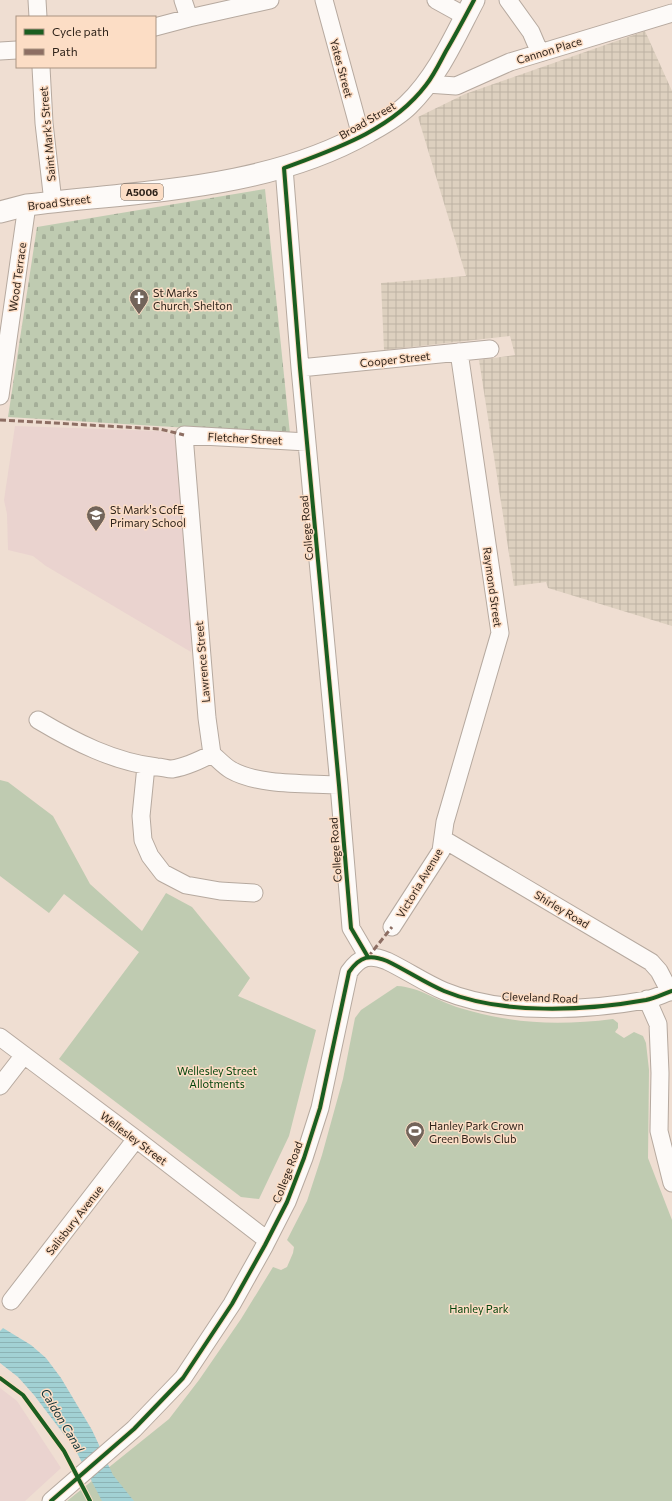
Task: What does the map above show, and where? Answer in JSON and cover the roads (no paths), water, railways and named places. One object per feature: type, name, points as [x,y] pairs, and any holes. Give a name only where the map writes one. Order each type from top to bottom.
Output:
[{"type":"main road","name":"Broad Street","points":[[0,212],[27,205],[206,184],[284,168],[331,151],[390,120],[408,106],[427,84],[470,8]]},
{"type":"street","points":[[37,0],[38,16]]},
{"type":"street","points":[[183,0],[189,18]]},
{"type":"street","points":[[156,28],[189,18],[270,0]]},
{"type":"street","name":"Yates Street","points":[[324,0],[361,136]]},
{"type":"street","points":[[436,0],[470,8]]},
{"type":"street","points":[[508,0],[531,32],[540,53]]},
{"type":"street","name":"Cannon Place","points":[[427,84],[456,86],[510,62],[672,13]]},
{"type":"street","points":[[0,51],[16,50]]},
{"type":"street","name":"Saint Mark's Street","points":[[41,68],[44,123],[53,202]]},
{"type":"street","name":"College Road","points":[[51,1501],[72,1481],[134,1429],[183,1378],[232,1304],[286,1202],[304,1158],[320,1108],[349,972],[360,960],[368,957],[351,928],[300,368],[284,168]]},
{"type":"street","name":"Wood Terrace","points":[[0,396],[27,205]]},
{"type":"street","name":"Cooper Street","points":[[300,368],[490,349]]},
{"type":"street","name":"Raymond Street","points":[[443,839],[445,822],[500,633],[459,352]]},
{"type":"street","name":"Fletcher Street","points":[[184,435],[307,442]]},
{"type":"street","name":"Lawrence Street","points":[[184,435],[206,710],[212,754]]},
{"type":"street","points":[[38,720],[97,751],[146,766],[172,769],[196,762],[212,754],[230,770],[252,778],[339,786]]},
{"type":"street","points":[[146,766],[141,816],[143,840],[150,856],[163,873],[186,885],[220,891],[254,893]]},
{"type":"street","name":"Victoria Avenue","points":[[392,927],[441,851],[443,839]]},
{"type":"street","name":"Shirley Road","points":[[443,839],[651,962],[659,971],[671,991]]},
{"type":"street","name":"Cleveland Road","points":[[368,957],[378,957],[387,961],[444,991],[477,1001],[502,1006],[572,1008],[647,999],[671,991]]},
{"type":"street","points":[[647,999],[658,1024],[660,1073],[659,1131],[672,1183]]},
{"type":"street","name":"Wellesley Street","points":[[0,1037],[267,1240]]},
{"type":"street","points":[[660,1073],[672,1054]]},
{"type":"street","points":[[0,1086],[24,1055]]},
{"type":"street","name":"Salisbury Avenue","points":[[11,1301],[136,1139]]},
{"type":"water","name":"Caldon Canal","points":[[3,1328],[31,1345],[46,1358],[61,1378],[92,1430],[113,1475],[134,1501],[102,1501],[75,1449],[34,1395],[18,1377],[0,1363],[0,1331]]},
{"type":"place","name":"St Marks Church, Shelton","points":[[139,315]]},
{"type":"place","name":"St Mark's CofE Primary School","points":[[96,532]]},
{"type":"place","name":"Hanley Park Crown Green Bowls Club","points":[[415,1148]]},
{"type":"park label","name":"Wellesley Street Allotments","points":[[217,1076]]},
{"type":"park label","name":"Hanley Park","points":[[479,1308]]}]
